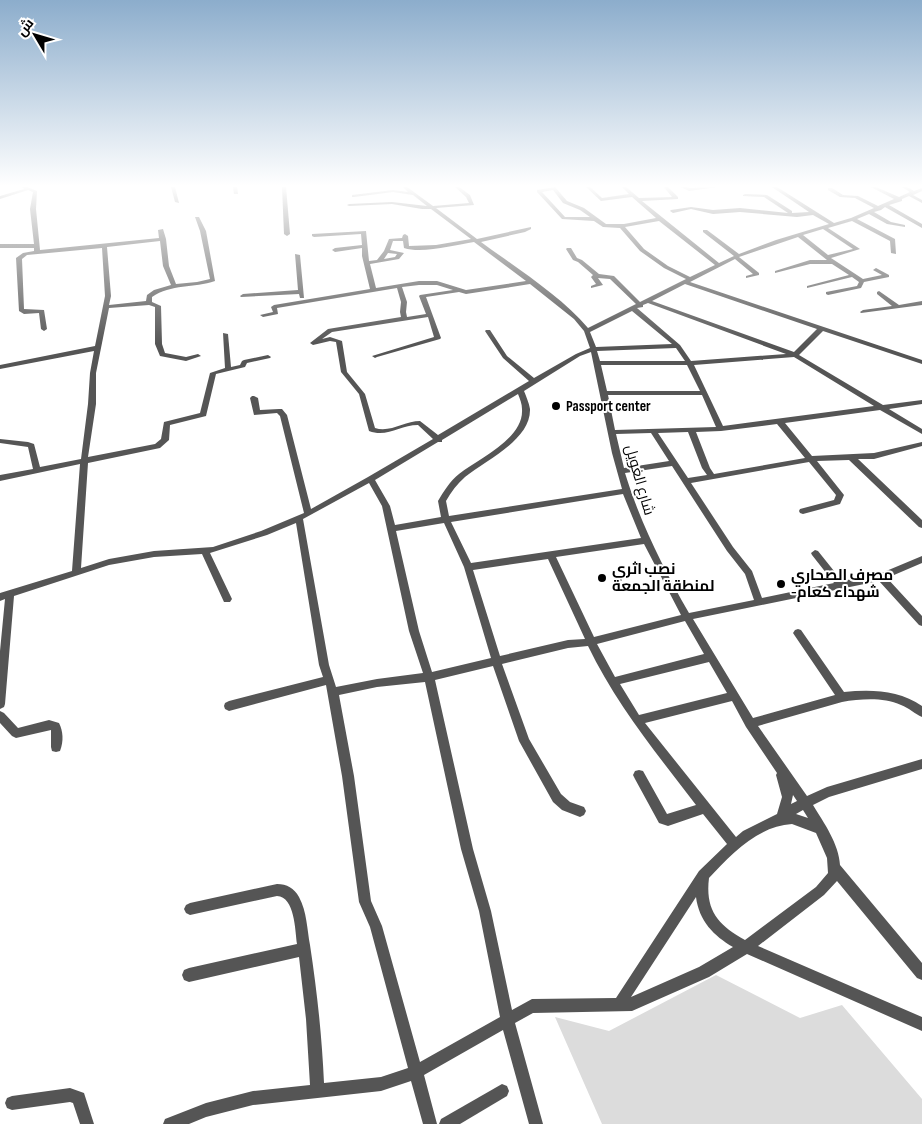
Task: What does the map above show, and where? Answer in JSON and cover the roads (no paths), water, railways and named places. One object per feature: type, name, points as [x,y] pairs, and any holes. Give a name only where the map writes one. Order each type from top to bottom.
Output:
[{"type":"street","points":[[36,239],[37,249]]},
{"type":"street","points":[[0,246],[37,249],[104,246],[159,239]]},
{"type":"street","points":[[163,239],[166,266],[174,286]]},
{"type":"street","points":[[149,302],[150,294],[174,286],[213,280],[206,239]]},
{"type":"street","points":[[365,239],[365,256],[373,290]]},
{"type":"street","points":[[379,261],[391,240],[395,239]]},
{"type":"street","points":[[405,239],[406,247],[409,248]]},
{"type":"street","points":[[633,239],[642,250],[687,281],[922,362]]},
{"type":"street","points":[[686,239],[718,265]]},
{"type":"street","points":[[715,239],[757,274],[748,277]]},
{"type":"street","points":[[587,331],[638,308],[718,265],[784,239]]},
{"type":"street","points":[[806,239],[833,262],[862,281]]},
{"type":"street","points":[[827,257],[857,249],[842,239]]},
{"type":"street","points":[[891,239],[894,241],[894,253]]},
{"type":"street","points":[[368,263],[397,258],[409,248],[436,247],[475,240]]},
{"type":"street","name":"شارع الغويل","points":[[475,240],[576,318],[587,331],[593,349],[626,491],[645,541],[750,724],[779,765],[788,790],[788,802],[781,816]]},
{"type":"street","points":[[76,573],[84,462],[97,348],[108,296],[104,246]]},
{"type":"street","points":[[335,250],[365,246]]},
{"type":"street","points":[[37,249],[19,258],[21,310],[24,312],[42,311],[44,329]]},
{"type":"street","points":[[569,249],[575,259],[597,276],[612,276],[638,308],[678,346],[689,363],[721,429]]},
{"type":"street","points":[[387,250],[401,253]]},
{"type":"street","points":[[297,255],[302,302]]},
{"type":"street","points":[[777,272],[810,262],[833,262]]},
{"type":"street","points":[[828,293],[859,286],[862,281],[887,276],[876,270]]},
{"type":"street","points":[[809,287],[854,275]]},
{"type":"street","points":[[593,287],[600,285],[594,277],[597,276]]},
{"type":"street","points":[[375,356],[438,338],[422,296],[457,291],[466,292],[531,282]]},
{"type":"street","points":[[263,315],[276,313],[274,307],[399,286],[438,283],[457,291]]},
{"type":"street","points":[[399,286],[404,298],[405,308],[403,312],[406,319]]},
{"type":"street","points":[[243,296],[301,292]]},
{"type":"street","points":[[879,293],[898,307]]},
{"type":"street","points":[[648,301],[795,354],[887,408],[922,432]]},
{"type":"street","points":[[105,306],[149,302],[158,306],[160,315],[159,349],[162,355],[186,359],[198,356]]},
{"type":"street","points":[[863,312],[922,303]]},
{"type":"street","points":[[430,315],[330,330],[313,343],[330,339],[339,341],[344,372],[362,394],[372,429],[382,432],[406,424],[420,423],[439,440]]},
{"type":"street","points":[[596,363],[689,363],[795,354],[822,328]]},
{"type":"street","points":[[488,331],[505,357],[534,382]]},
{"type":"street","points":[[225,334],[228,369]]},
{"type":"street","points":[[0,704],[5,596],[109,562],[131,557],[204,550],[238,543],[303,516],[371,479],[520,390],[593,349],[678,346]]},
{"type":"street","points":[[0,367],[97,348]]},
{"type":"street","points":[[0,478],[37,469],[143,450],[163,443],[167,424],[203,414],[212,375],[243,366],[244,362],[268,356]]},
{"type":"street","points":[[520,390],[527,410],[519,433],[488,458],[454,480],[442,501],[446,519],[468,567],[496,660],[524,741],[557,798],[566,806],[580,811]]},
{"type":"street","points":[[603,393],[703,393]]},
{"type":"street","points":[[254,398],[257,413],[278,411],[283,415],[303,516],[324,666],[333,692],[348,776],[365,902],[376,926],[430,1124]]},
{"type":"street","points":[[612,432],[692,432],[922,402]]},
{"type":"street","points":[[780,422],[840,495],[837,502],[803,511]]},
{"type":"street","points":[[654,432],[730,549],[749,573],[759,602]]},
{"type":"street","points":[[692,432],[706,468],[712,477]]},
{"type":"street","points":[[0,442],[13,441],[31,446],[37,469]]},
{"type":"street","points":[[686,481],[812,459],[852,458],[891,453],[922,444]]},
{"type":"street","points":[[852,458],[922,525]]},
{"type":"street","points":[[621,471],[674,463]]},
{"type":"street","points":[[371,479],[386,506],[414,631],[429,676],[454,794],[485,911],[507,1018],[536,1124]]},
{"type":"street","points":[[391,529],[480,512],[568,502],[626,491]]},
{"type":"street","points":[[468,567],[645,541]]},
{"type":"street","points":[[204,550],[227,599]]},
{"type":"street","points":[[815,553],[840,585]]},
{"type":"street","points":[[550,554],[563,576],[591,642],[612,682],[637,720],[735,845]]},
{"type":"street","points":[[333,692],[377,683],[429,676],[568,644],[591,642],[687,617],[881,577],[921,560]]},
{"type":"street","points":[[881,577],[922,622]]},
{"type":"street","points":[[798,634],[842,697]]},
{"type":"street","points":[[612,682],[711,656]]},
{"type":"street","points":[[229,706],[329,680]]},
{"type":"street","points":[[750,724],[842,697],[878,695],[906,702],[922,712]]},
{"type":"street","points":[[637,720],[735,696]]},
{"type":"street","points":[[0,716],[16,733],[49,725],[55,726],[57,731],[56,747]]},
{"type":"street","points":[[620,1003],[703,875],[735,845],[804,802],[827,792],[922,764]]},
{"type":"street","points":[[779,765],[804,802],[830,847],[834,868],[922,973]]},
{"type":"street","points":[[638,775],[663,819],[668,820],[705,808]]},
{"type":"street","points":[[781,816],[819,828]]},
{"type":"street","points":[[170,1124],[206,1110],[253,1098],[381,1084],[416,1072],[507,1018],[532,1006],[632,1004],[668,990],[746,948],[820,891],[828,883],[834,868]]},
{"type":"street","points":[[703,875],[700,898],[707,916],[729,940],[922,1024]]},
{"type":"street","points":[[190,909],[278,890],[285,890],[295,903],[304,949],[316,1035],[317,1091]]},
{"type":"street","points":[[189,975],[304,949]]},
{"type":"street","points":[[446,1124],[502,1090]]},
{"type":"street","points":[[12,1103],[70,1094],[79,1098],[87,1124]]},
{"type":"place","name":"Passport center","points":[[556,406]]},
{"type":"place","name":"نصب اثري لمنطقة الجمعة","points":[[602,578]]},
{"type":"place","name":"مصرف الصحاري -شهداء كعام","points":[[781,584]]}]
